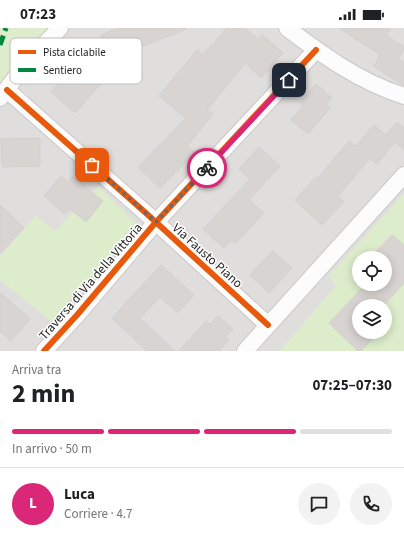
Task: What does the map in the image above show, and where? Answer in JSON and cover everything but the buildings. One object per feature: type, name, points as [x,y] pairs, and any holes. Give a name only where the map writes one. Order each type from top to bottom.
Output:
[{"type":"street","points":[[51,38],[60,28]]},
{"type":"street","points":[[287,28],[316,50],[358,77],[384,90],[404,96]]},
{"type":"street","name":"Traversa di Via della Vittoria","points":[[44,351],[77,315],[156,222],[316,50]]},
{"type":"street","points":[[4,94],[11,84]]},
{"type":"street","name":"Via Fausto Piano","points":[[4,94],[156,222],[268,325]]},
{"type":"street","points":[[245,351],[404,175]]},
{"type":"shaded area","points":[[49,28],[404,28],[404,194],[329,276],[336,286],[280,351],[0,351],[0,280],[55,231],[36,216],[0,257],[0,84],[10,70],[10,84],[142,84],[142,38],[40,38]]},
{"type":"green space","points":[[0,28],[49,28],[40,38],[10,38],[10,72],[0,83]]},
{"type":"green space","points":[[98,186],[139,226],[51,321],[0,280],[0,257],[36,216],[55,231]]},
{"type":"green space","points":[[404,194],[404,351],[280,351],[336,286],[329,276]]},
{"type":"marked path","points":[[0,45],[6,28]]},
{"type":"cycle path","points":[[44,351],[77,315],[156,222],[316,50]]},
{"type":"cycle path","points":[[7,90],[147,214],[268,325]]},
{"type":"way so far","points":[[92,165],[156,222],[207,168]]},
{"type":"route","points":[[207,168],[289,80]]}]
